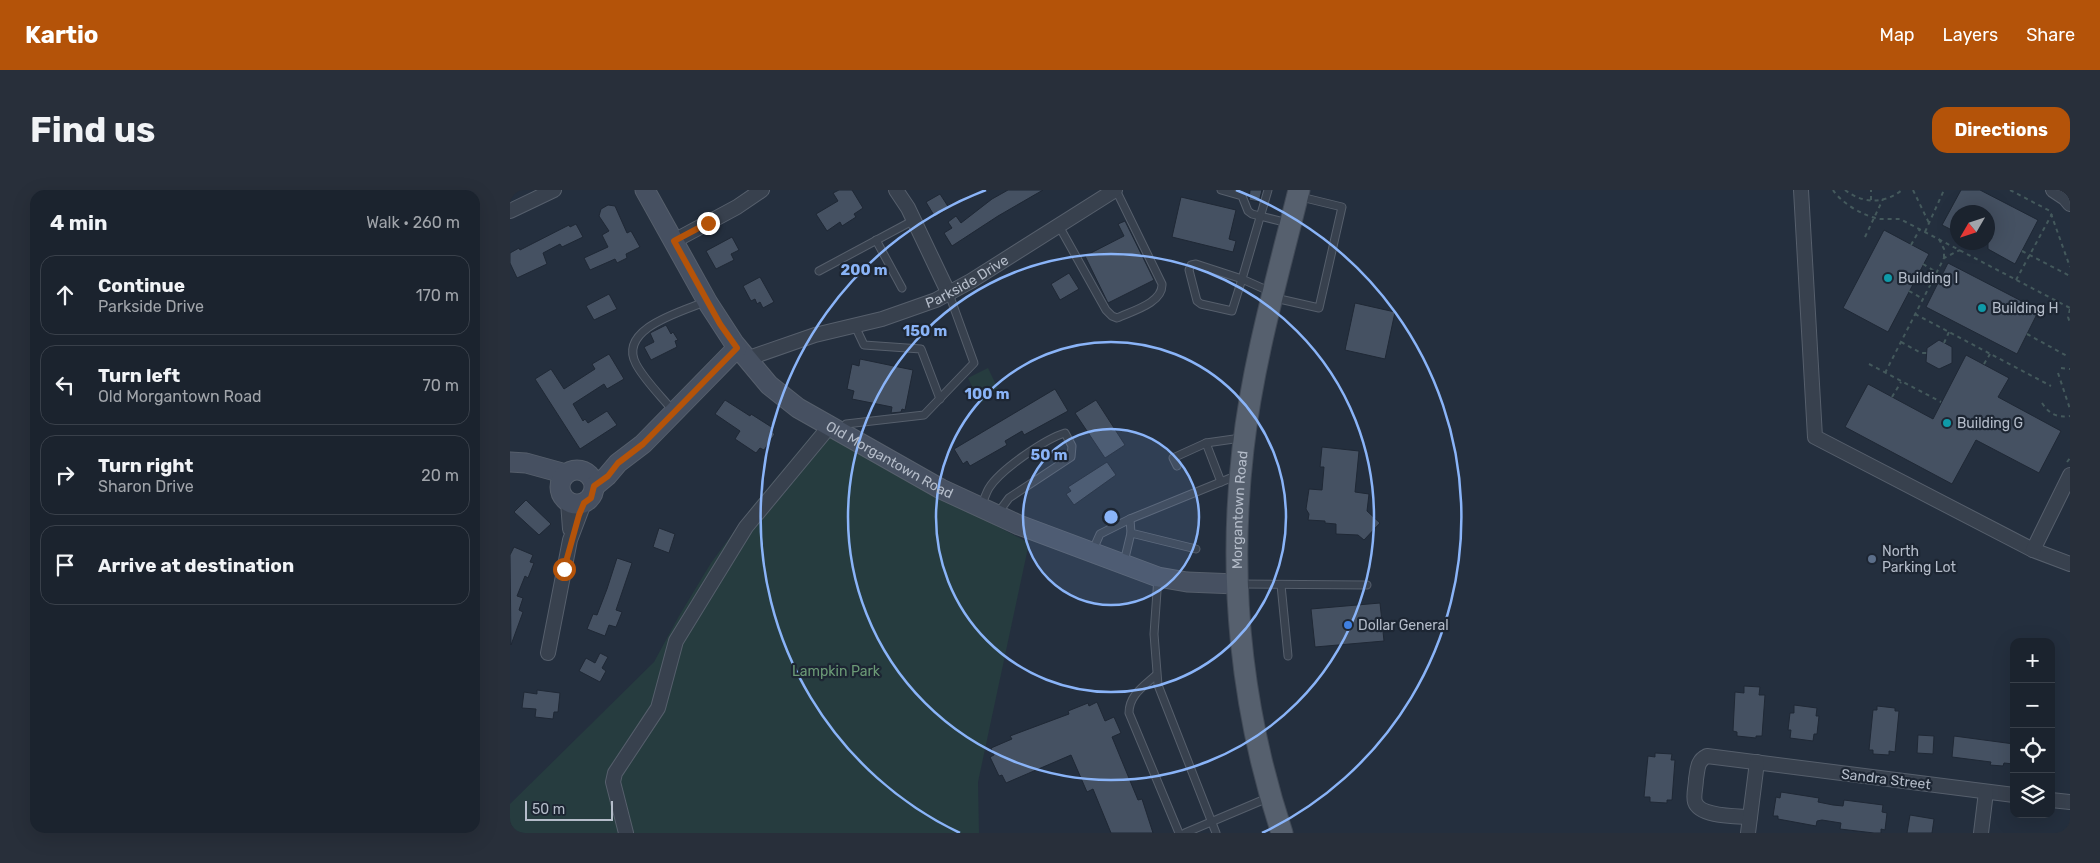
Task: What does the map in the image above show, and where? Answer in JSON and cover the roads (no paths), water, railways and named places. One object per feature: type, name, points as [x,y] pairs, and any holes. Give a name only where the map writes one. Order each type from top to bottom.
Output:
[{"type":"main road","name":"Morgantown Road","points":[[1282,833],[1271,797],[1248,696],[1241,645],[1236,584],[1237,507],[1231,478],[1244,438],[1253,386],[1273,295],[1298,193]]},
{"type":"street","points":[[510,211],[554,190]]},
{"type":"street","name":"Old Morgantown Road","points":[[645,190],[707,300],[742,353],[769,385],[784,399],[934,486],[988,512],[1158,577],[1187,582],[1236,584]]},
{"type":"street","points":[[674,241],[762,190]]},
{"type":"street","points":[[896,190],[914,220],[949,294]]},
{"type":"street","name":"Parkside Drive","points":[[570,493],[577,470],[592,480],[618,463],[643,444],[674,412],[742,353],[855,326],[918,308],[949,294],[1115,190]]},
{"type":"street","points":[[1801,190],[1815,438],[2033,550],[2070,564]]},
{"type":"street","points":[[2058,191],[2070,204]]},
{"type":"street","points":[[626,833],[613,782],[616,773],[658,708],[676,641],[746,527],[834,429]]},
{"type":"street","points":[[510,462],[526,463],[539,467],[570,493],[591,498],[592,480]]},
{"type":"street","points":[[2033,550],[2070,475]]},
{"type":"street","points":[[548,653],[570,540],[570,493]]},
{"type":"street","name":"Sandra Street","points":[[1750,817],[1710,813],[1697,807],[1694,800],[1698,763],[1707,756],[2010,795]]},
{"type":"street","points":[[1748,833],[1757,762]]},
{"type":"street","points":[[1981,833],[1986,792]]},
{"type":"street","points":[[2055,800],[2070,802]]},
{"type":"lane","points":[[1059,226],[1106,310],[1112,316],[1117,318],[1155,300],[1162,290],[1162,284],[1115,190]]},
{"type":"lane","points":[[1221,190],[1242,196],[1248,211],[1290,224]]},
{"type":"lane","points":[[1268,190],[1242,279],[1232,311],[1228,312],[1201,304],[1197,301],[1189,270],[1191,266],[1196,264],[1242,279],[1273,295],[1319,308],[1342,207],[1298,193]]},
{"type":"lane","points":[[819,272],[914,220]]},
{"type":"lane","points":[[876,240],[902,288]]},
{"type":"lane","points":[[834,429],[846,424],[924,415],[974,363],[949,294]]},
{"type":"lane","points":[[674,412],[636,364],[632,349],[634,340],[644,329],[707,300]]},
{"type":"lane","points":[[855,326],[864,345],[920,349],[940,399]]},
{"type":"lane","points":[[1065,433],[1072,446],[1071,457],[988,512],[989,487],[1012,465],[1054,436],[1065,433]]},
{"type":"lane","points":[[1177,466],[1173,458],[1186,456],[1206,443],[1244,438]]},
{"type":"lane","points":[[1092,553],[1100,534],[1203,486],[1231,478],[1206,443]]},
{"type":"lane","points":[[1123,565],[1131,533],[1130,519]]},
{"type":"lane","points":[[1131,533],[1196,550]]},
{"type":"lane","points":[[1158,577],[1154,634],[1156,675],[1162,698],[1216,833]]},
{"type":"lane","points":[[1236,584],[1367,585]]},
{"type":"lane","points":[[1281,585],[1288,656]]},
{"type":"lane","points":[[1156,675],[1132,699],[1129,705],[1129,714],[1179,833]]},
{"type":"lane","points":[[1185,833],[1271,797]]},
{"type":"place","name":"Building I","points":[[1888,278]]},
{"type":"place","name":"Building H","points":[[1982,308]]},
{"type":"place","name":"Building G","points":[[1947,423]]},
{"type":"place","name":"North Parking Lot","points":[[1872,559]]},
{"type":"place","name":"Dollar General","points":[[1348,625]]},
{"type":"park label","name":"Lampkin Park","points":[[836,671]]}]
